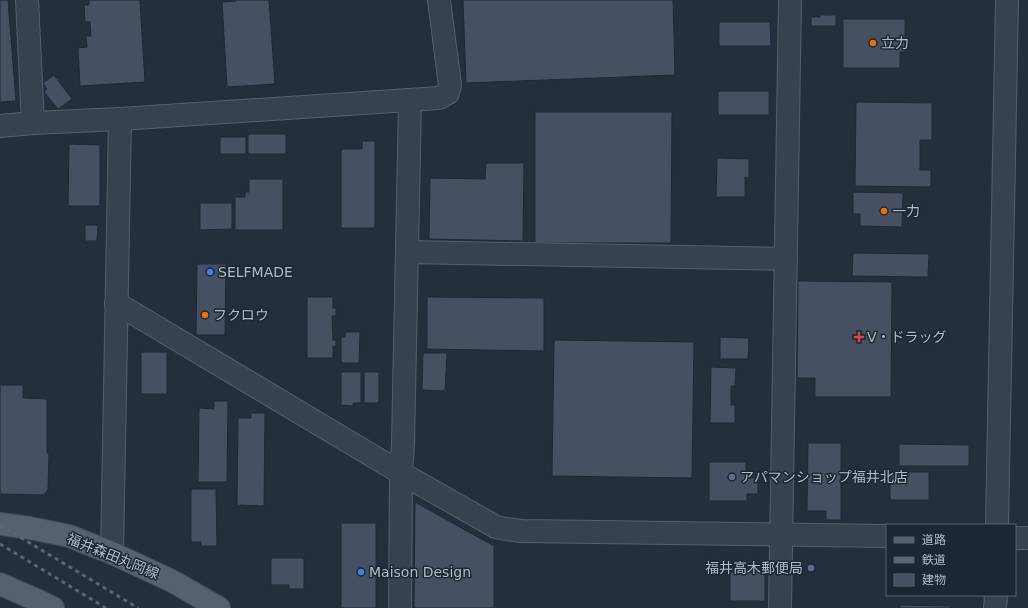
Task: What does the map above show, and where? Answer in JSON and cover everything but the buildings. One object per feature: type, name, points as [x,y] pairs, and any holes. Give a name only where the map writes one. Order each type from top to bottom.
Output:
[{"type":"main road","name":"福井森田丸岡線","points":[[0,524],[69,536],[112,553],[172,581],[219,608]]},
{"type":"main road","points":[[0,584],[39,600],[53,608]]},
{"type":"street","points":[[27,0],[33,123]]},
{"type":"street","points":[[0,126],[439,98],[448,93],[450,85],[439,0]]},
{"type":"street","points":[[780,608],[790,0]]},
{"type":"street","points":[[997,524],[1007,0]]},
{"type":"street","points":[[400,608],[401,473],[403,443],[410,100]]},
{"type":"street","points":[[112,553],[120,118]]},
{"type":"street","points":[[407,252],[786,259]]},
{"type":"street","points":[[116,304],[401,473],[496,527],[522,531],[886,536]]},
{"type":"street","points":[[1016,538],[1028,538]]},
{"type":"street","points":[[995,608],[996,596]]},
{"type":"railway","points":[[0,525],[138,608]]},
{"type":"railway","points":[[0,544],[106,608]]},
{"type":"place","name":"立力","points":[[873,43]]},
{"type":"place","name":"一力","points":[[884,211]]},
{"type":"place","name":"SELFMADE","points":[[210,272]]},
{"type":"place","name":"フクロウ","points":[[205,315]]},
{"type":"place","name":"V・ドラッグ","points":[[859,337]]},
{"type":"place","name":"アパマンショップ福井北店","points":[[732,477]]},
{"type":"place","name":"福井高木郵便局","points":[[811,568]]},
{"type":"place","name":"Maison Design","points":[[361,572]]}]
